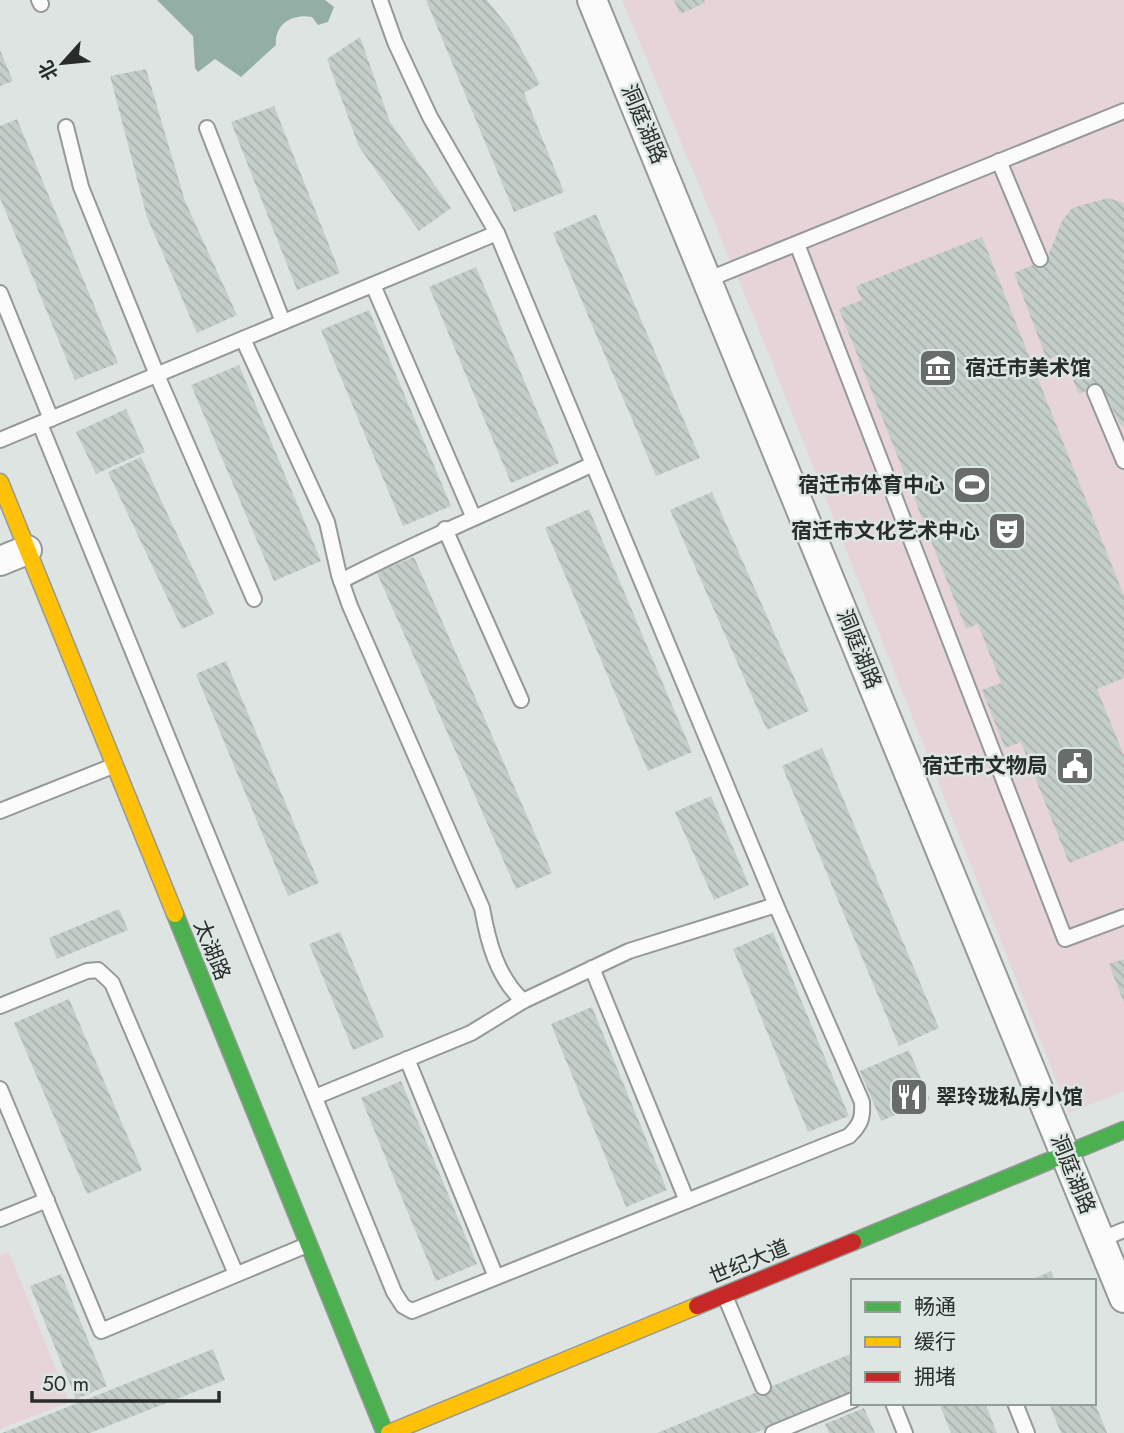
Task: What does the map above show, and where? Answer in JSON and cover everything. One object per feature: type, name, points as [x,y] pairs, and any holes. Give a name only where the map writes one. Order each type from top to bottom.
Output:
[{"type":"street","name":"洞庭湖路","points":[[592,0],[709,279],[1073,1172],[1112,1235],[1124,1298]]},
{"type":"street","name":"太湖路","points":[[0,482],[308,1245],[387,1433]]},
{"type":"street","points":[[0,561],[27,550]]},
{"type":"street","name":"世纪大道","points":[[387,1433],[724,1295],[1073,1172],[1124,1129]]},
{"type":"lane","points":[[0,293],[46,421],[315,1097],[394,1292],[403,1306],[412,1311],[849,1136],[863,1118],[862,1102],[776,905],[497,233],[430,117],[395,42],[380,0]]},
{"type":"lane","points":[[709,279],[1124,111]]},
{"type":"lane","points":[[66,127],[81,187],[157,375],[254,599]]},
{"type":"lane","points":[[207,128],[283,322]]},
{"type":"lane","points":[[999,161],[1040,259]]},
{"type":"lane","points":[[0,440],[497,233]]},
{"type":"lane","points":[[796,244],[1065,939],[1124,917]]},
{"type":"lane","points":[[373,285],[473,516]]},
{"type":"lane","points":[[243,339],[327,522],[341,582],[482,908],[487,937],[500,971],[523,1001]]},
{"type":"lane","points":[[1095,392],[1124,461]]},
{"type":"lane","points":[[341,582],[445,529],[519,499],[593,464]]},
{"type":"lane","points":[[445,529],[521,700]]},
{"type":"lane","points":[[0,811],[115,766]]},
{"type":"lane","points":[[315,1097],[471,1033],[523,1001],[629,951],[776,905]]},
{"type":"lane","points":[[592,968],[687,1201]]},
{"type":"lane","points":[[0,1006],[87,971],[98,970],[112,983],[236,1275]]},
{"type":"lane","points":[[407,1059],[496,1277]]},
{"type":"lane","points":[[0,1089],[101,1331],[308,1245]]},
{"type":"lane","points":[[0,1219],[47,1200]]},
{"type":"lane","points":[[724,1295],[762,1387]]},
{"type":"lane","points":[[779,1430],[851,1401]]},
{"type":"lane","points":[[894,1405],[905,1433]]},
{"type":"lane","points":[[1016,1405],[1027,1433]]},
{"type":"shaded area","points":[[157,0],[325,0],[334,7],[328,22],[318,25],[312,17],[305,16],[286,21],[278,31],[276,45],[241,77],[215,59],[198,72],[195,68],[193,36]]},
{"type":"shaded area","name":"宿迁市体育中心","points":[[622,0],[1124,0],[1124,1091],[1069,1113],[759,330]]},
{"type":"shaded area","points":[[9,1252],[69,1402],[0,1429],[0,1255]]},
{"type":"building","points":[[426,0],[487,0],[510,29],[540,84],[524,93],[564,192],[514,212]]},
{"type":"building","points":[[674,0],[704,0],[705,3],[680,14]]},
{"type":"building","points":[[360,37],[390,122],[451,208],[419,231],[359,147],[327,59]]},
{"type":"building","points":[[0,50],[13,81],[0,86]]},
{"type":"building","points":[[146,69],[185,201],[237,315],[197,333],[147,217],[110,76]]},
{"type":"building","points":[[274,106],[340,273],[297,290],[231,122]]},
{"type":"building","points":[[17,119],[118,363],[75,380],[0,198],[0,126]]},
{"type":"building","points":[[1108,198],[1124,203],[1124,427],[1101,385],[1079,394],[1068,368],[1058,355],[1047,360],[1014,273],[1047,259],[1062,221],[1072,208]]},
{"type":"building","points":[[596,214],[700,458],[656,476],[553,233]]},
{"type":"building","points":[[982,237],[1124,596],[1124,678],[1097,689],[1124,756],[1124,841],[1069,863],[1021,742],[1005,748],[982,690],[1001,683],[978,624],[966,629],[839,309],[862,300],[856,286]]},
{"type":"building","points":[[476,267],[559,463],[511,483],[429,287]]},
{"type":"building","points":[[369,310],[451,506],[403,526],[321,330]]},
{"type":"building","points":[[239,365],[321,561],[274,581],[191,385]]},
{"type":"building","points":[[126,409],[145,452],[96,474],[76,432]]},
{"type":"building","points":[[141,457],[214,614],[182,629],[108,472]]},
{"type":"building","points":[[712,492],[809,711],[767,730],[670,510]]},
{"type":"building","points":[[589,509],[692,752],[648,771],[545,528]]},
{"type":"building","points":[[414,557],[552,873],[516,889],[377,573]]},
{"type":"building","points":[[226,661],[319,883],[288,896],[196,674]]},
{"type":"building","points":[[822,748],[939,1028],[899,1046],[782,766]]},
{"type":"building","points":[[711,796],[749,885],[714,900],[675,812]]},
{"type":"building","points":[[119,909],[128,930],[57,959],[49,938]]},
{"type":"building","points":[[340,932],[384,1037],[353,1050],[309,944]]},
{"type":"building","points":[[773,932],[849,1116],[808,1132],[733,949]]},
{"type":"building","points":[[1124,959],[1124,1003],[1109,964]]},
{"type":"building","points":[[69,999],[142,1170],[87,1194],[14,1023]]},
{"type":"building","points":[[592,1007],[667,1190],[626,1207],[551,1024]]},
{"type":"building","points":[[909,1050],[930,1100],[881,1121],[860,1071]]},
{"type":"building","points":[[401,1081],[477,1264],[436,1281],[361,1098]]},
{"type":"building","points":[[1051,1271],[1054,1279],[1033,1279]]},
{"type":"building","points":[[61,1274],[107,1386],[76,1399],[30,1286]]},
{"type":"building","points":[[213,1349],[225,1380],[90,1433],[2,1433]]},
{"type":"building","points":[[851,1354],[851,1394],[755,1433],[657,1433]]},
{"type":"building","points":[[940,1405],[986,1405],[997,1433],[951,1433]]},
{"type":"building","points":[[1050,1405],[1096,1405],[1107,1433],[1061,1433]]},
{"type":"building","points":[[864,1408],[875,1433],[829,1433],[825,1424]]},
{"type":"traffic: fast","points":[[175,914],[385,1433]]},
{"type":"traffic: fast","points":[[853,1242],[1124,1130]]},
{"type":"traffic: slow","points":[[0,482],[175,914]]},
{"type":"traffic: slow","points":[[389,1433],[697,1306]]},
{"type":"traffic: jam","points":[[697,1306],[853,1242]]},
{"type":"place","name":"宿迁市美术馆","points":[[938,368]]},
{"type":"place","name":"宿迁市体育中心","points":[[972,485]]},
{"type":"place","name":"宿迁市文化艺术中心","points":[[1007,531]]},
{"type":"place","name":"宿迁市文物局","points":[[1075,766]]},
{"type":"place","name":"翠玲珑私房小馆","points":[[909,1097]]}]
